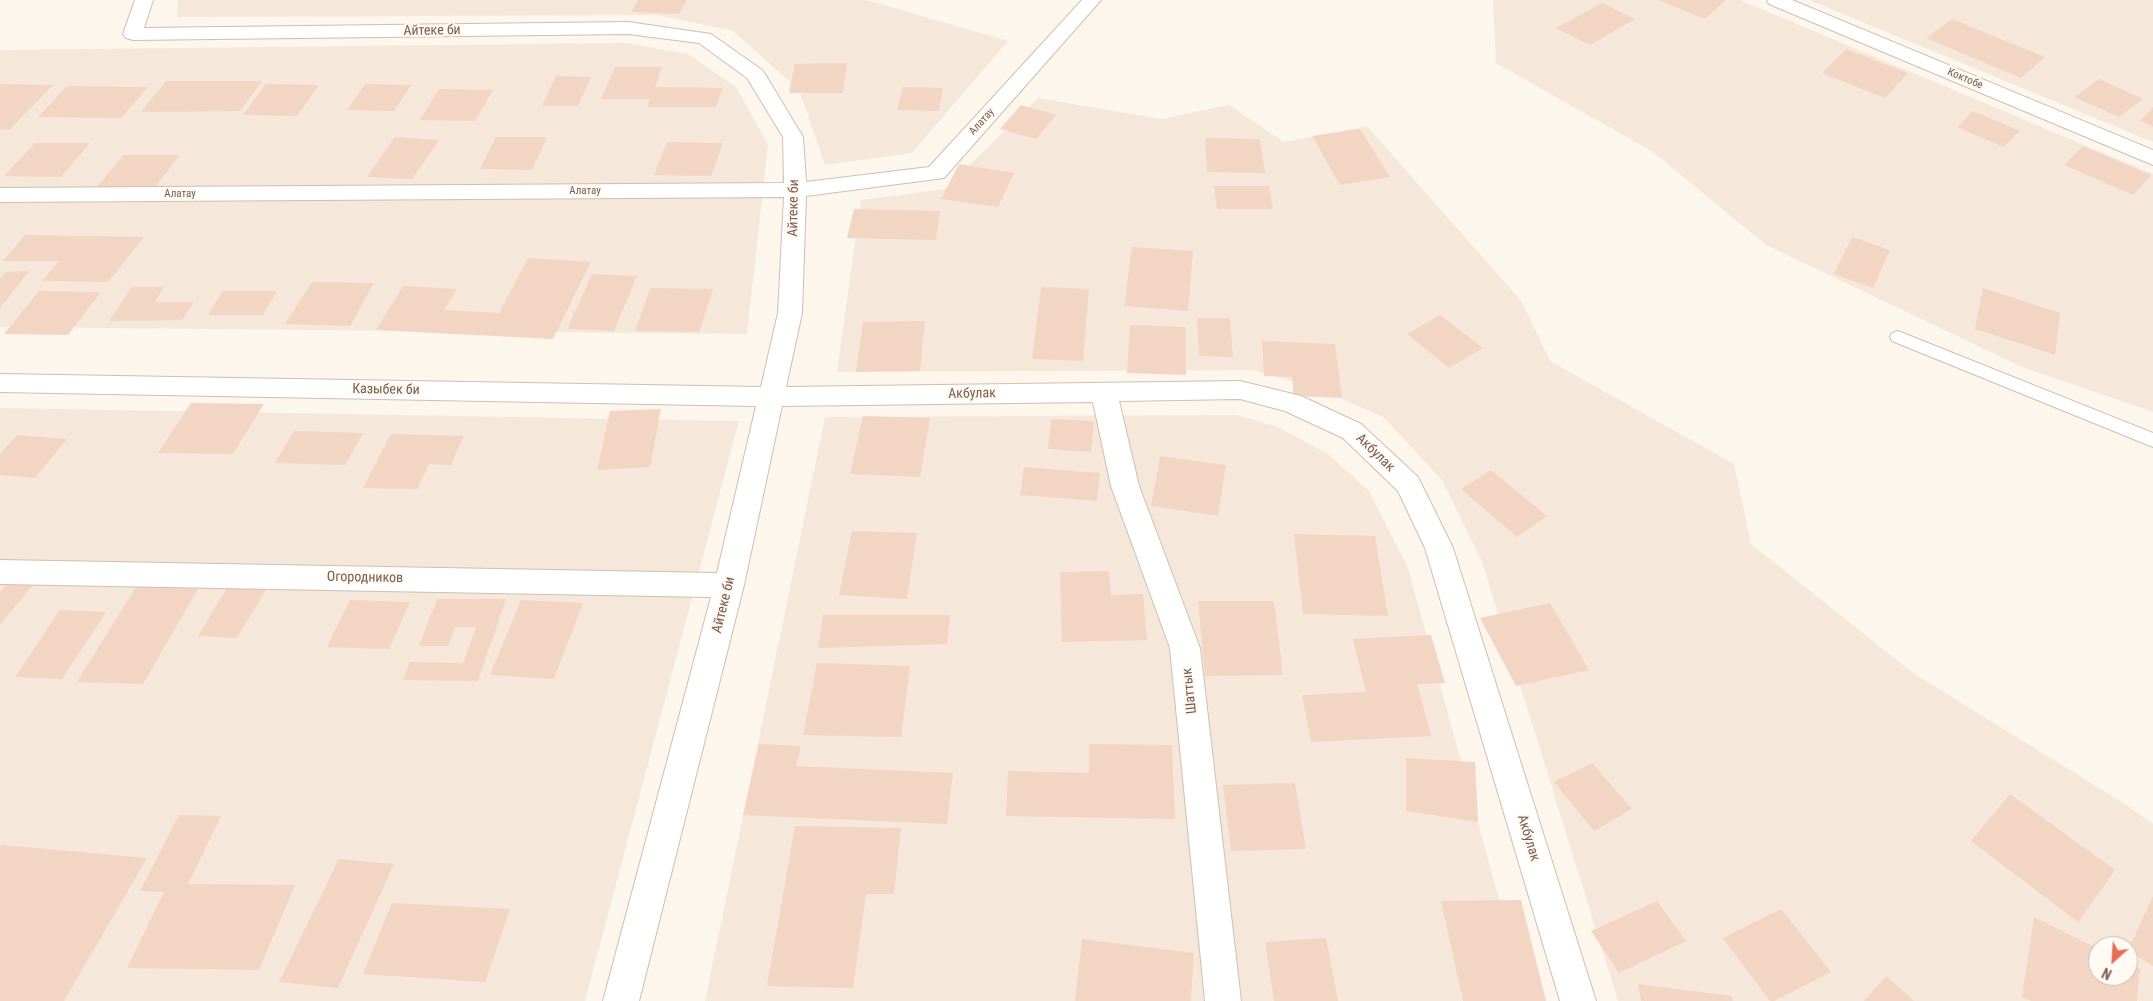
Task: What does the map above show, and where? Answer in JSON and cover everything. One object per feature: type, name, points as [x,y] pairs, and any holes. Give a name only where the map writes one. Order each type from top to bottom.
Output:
[{"type":"street","name":"Айтеке би","points":[[144,0],[134,34],[628,28],[704,38],[755,74],[793,137],[795,190],[790,313],[730,585],[621,1001]]},
{"type":"street","name":"Алатау","points":[[0,195],[795,190],[936,173],[1092,0]]},
{"type":"street","name":"Коктобе","points":[[1776,0],[2153,158]]},
{"type":"street","name":"Казыбек би","points":[[0,384],[772,397]]},
{"type":"street","name":"Акбулак","points":[[772,397],[1240,390],[1292,403],[1352,431],[1408,484],[1439,548],[1578,1001]]},
{"type":"street","name":"Шаттык","points":[[1104,392],[1125,486],[1185,648],[1223,1001]]},
{"type":"street","name":"Огородников","points":[[0,572],[730,585]]},
{"type":"lane","points":[[1898,338],[2153,440]]},
{"type":"shaded area","points":[[178,0],[867,0],[1008,41],[912,153],[825,165],[799,90],[733,31],[658,15],[177,17]]},
{"type":"shaded area","points":[[1493,0],[1740,0],[2153,174],[2153,412],[2022,367],[1766,245],[1653,152],[1496,63]]},
{"type":"shaded area","points":[[1809,0],[2153,0],[2153,142]]},
{"type":"shaded area","points":[[626,43],[688,54],[736,87],[768,144],[747,334],[0,327],[0,50]]},
{"type":"shaded area","points":[[1038,98],[1161,119],[1229,105],[1284,142],[1367,126],[1522,302],[1550,361],[1734,464],[1751,544],[1913,673],[2125,804],[2153,824],[2153,1001],[1618,1001],[1482,562],[1442,480],[1383,417],[1319,389],[1253,370],[837,372],[861,200],[945,189]]},
{"type":"shaded area","points":[[0,408],[739,421],[585,1001],[0,1001]]},
{"type":"shaded area","points":[[1237,415],[1275,426],[1327,453],[1369,491],[1408,568],[1527,1001],[705,1001],[825,417]]},
{"type":"building","points":[[638,0],[687,0],[679,14],[631,12]]},
{"type":"building","points":[[1658,0],[1726,0],[1705,19]]},
{"type":"building","points":[[1602,3],[1635,19],[1590,45],[1556,28]]},
{"type":"building","points":[[1952,19],[2045,57],[2021,78],[1926,38]]},
{"type":"building","points":[[1846,49],[1908,73],[1885,98],[1822,73]]},
{"type":"building","points":[[847,63],[843,93],[789,93],[795,64]]},
{"type":"building","points":[[615,67],[662,67],[655,87],[723,88],[716,107],[647,107],[650,99],[601,99]]},
{"type":"building","points":[[556,76],[591,77],[578,106],[542,106]]},
{"type":"building","points":[[2099,79],[2143,99],[2119,117],[2074,97]]},
{"type":"building","points":[[166,81],[262,81],[240,111],[141,112]]},
{"type":"building","points":[[0,84],[53,85],[9,130],[0,129]]},
{"type":"building","points":[[266,84],[319,85],[297,116],[243,115]]},
{"type":"building","points":[[365,84],[411,85],[394,111],[347,110]]},
{"type":"building","points":[[67,86],[148,87],[121,118],[38,117]]},
{"type":"building","points":[[903,87],[943,88],[939,111],[897,110]]},
{"type":"building","points":[[439,89],[493,90],[475,121],[420,120]]},
{"type":"building","points":[[1021,105],[1056,115],[1036,139],[1000,129]]},
{"type":"building","points":[[2153,107],[2153,127],[2140,121]]},
{"type":"building","points":[[1973,111],[2020,131],[2003,147],[1957,127]]},
{"type":"building","points":[[1360,129],[1390,177],[1340,185],[1312,136]]},
{"type":"building","points":[[395,137],[439,140],[412,179],[367,177]]},
{"type":"building","points":[[496,137],[547,137],[532,170],[480,169]]},
{"type":"building","points":[[1205,138],[1260,139],[1265,173],[1207,172]]},
{"type":"building","points":[[667,142],[723,143],[711,176],[654,175]]},
{"type":"building","points":[[35,143],[90,143],[61,177],[4,176]]},
{"type":"building","points":[[2083,146],[2151,175],[2133,195],[2064,165]]},
{"type":"building","points":[[124,155],[180,155],[153,190],[95,189]]},
{"type":"building","points":[[959,164],[1014,173],[998,207],[941,199]]},
{"type":"building","points":[[1214,186],[1269,186],[1273,209],[1217,209]]},
{"type":"building","points":[[854,209],[940,211],[936,240],[847,238]]},
{"type":"building","points":[[25,235],[144,237],[108,282],[42,281],[59,261],[3,261]]},
{"type":"building","points":[[1852,237],[1890,250],[1873,288],[1834,274]]},
{"type":"building","points":[[1132,247],[1193,251],[1188,311],[1124,306]]},
{"type":"building","points":[[528,258],[591,262],[553,339],[376,330],[403,286],[457,289],[444,310],[499,313]]},
{"type":"building","points":[[29,271],[0,308],[0,279],[6,272]]},
{"type":"building","points":[[592,274],[637,276],[614,331],[567,329]]},
{"type":"building","points":[[312,282],[374,283],[350,326],[285,324]]},
{"type":"building","points":[[132,287],[164,287],[155,302],[194,302],[182,320],[109,321]]},
{"type":"building","points":[[1041,287],[1089,289],[1083,361],[1032,359]]},
{"type":"building","points":[[650,288],[713,289],[699,332],[635,331]]},
{"type":"building","points":[[1983,288],[2060,313],[2055,355],[1975,329]]},
{"type":"building","points":[[39,291],[101,292],[68,335],[4,334]]},
{"type":"building","points":[[223,291],[277,291],[263,315],[208,315]]},
{"type":"building","points":[[1440,315],[1483,348],[1449,368],[1407,334]]},
{"type":"building","points":[[1197,318],[1230,318],[1233,357],[1199,356]]},
{"type":"building","points":[[925,321],[920,371],[856,372],[863,322]]},
{"type":"building","points":[[1130,325],[1186,327],[1186,375],[1127,373]]},
{"type":"building","points":[[1262,341],[1335,344],[1342,398],[1294,396],[1292,377],[1264,376]]},
{"type":"building","points":[[191,403],[264,404],[233,454],[158,453]]},
{"type":"building","points":[[661,409],[650,467],[597,470],[610,411]]},
{"type":"building","points":[[863,416],[930,418],[920,477],[850,474]]},
{"type":"building","points":[[1051,419],[1094,421],[1091,452],[1048,449]]},
{"type":"building","points":[[294,431],[363,433],[345,465],[275,463]]},
{"type":"building","points":[[391,434],[464,436],[451,465],[429,464],[417,489],[363,488]]},
{"type":"building","points":[[17,435],[67,439],[35,478],[0,475],[0,454]]},
{"type":"building","points":[[1160,456],[1226,465],[1218,516],[1151,506]]},
{"type":"building","points":[[1024,467],[1100,473],[1097,501],[1020,495]]},
{"type":"building","points":[[1491,470],[1547,516],[1517,537],[1461,489]]},
{"type":"building","points":[[852,531],[917,533],[907,599],[839,595]]},
{"type":"building","points":[[1294,534],[1375,536],[1388,616],[1303,614]]},
{"type":"building","points":[[1109,571],[1111,595],[1143,594],[1147,640],[1062,642],[1060,572]]},
{"type":"building","points":[[10,581],[34,584],[0,624],[0,592]]},
{"type":"building","points":[[230,583],[268,586],[237,638],[198,636]]},
{"type":"building","points":[[136,587],[198,589],[143,684],[77,682]]},
{"type":"building","points":[[437,599],[506,599],[478,681],[403,680],[410,662],[463,663],[476,627],[455,627],[448,646],[419,646]]},
{"type":"building","points":[[350,600],[410,602],[389,649],[327,647]]},
{"type":"building","points":[[521,600],[583,603],[554,679],[490,675]]},
{"type":"building","points":[[1198,601],[1274,601],[1283,675],[1205,676]]},
{"type":"building","points":[[1550,603],[1589,670],[1516,686],[1480,618]]},
{"type":"building","points":[[60,610],[106,612],[62,679],[15,677]]},
{"type":"building","points":[[823,615],[950,615],[947,644],[818,648]]},
{"type":"building","points":[[1431,635],[1445,683],[1417,684],[1431,736],[1311,742],[1302,695],[1366,692],[1353,639]]},
{"type":"building","points":[[817,663],[910,666],[901,737],[803,735]]},
{"type":"building","points":[[759,744],[801,746],[796,766],[953,773],[947,824],[743,815]]},
{"type":"building","points":[[1089,744],[1172,745],[1175,819],[1006,816],[1008,771],[1089,773]]},
{"type":"building","points":[[1406,758],[1475,762],[1478,822],[1406,811]]},
{"type":"building","points":[[1592,763],[1632,809],[1594,831],[1554,782]]},
{"type":"building","points":[[1295,783],[1306,849],[1231,851],[1223,785]]},
{"type":"building","points":[[2010,794],[2115,870],[2078,922],[1971,841]]},
{"type":"building","points":[[179,815],[221,816],[188,884],[295,885],[259,970],[127,968],[164,892],[140,891]]},
{"type":"building","points":[[795,826],[901,828],[894,894],[866,894],[853,988],[767,986]]},
{"type":"building","points":[[2,845],[147,858],[64,1001],[0,1001],[0,848]]},
{"type":"building","points":[[339,859],[394,864],[338,988],[279,982]]},
{"type":"building","points":[[2153,896],[2153,966],[2138,956],[2138,936],[2134,936]]},
{"type":"building","points":[[1521,900],[1546,1001],[1463,1001],[1441,901]]},
{"type":"building","points":[[1657,901],[1686,941],[1619,973],[1591,931]]},
{"type":"building","points":[[392,903],[510,909],[485,982],[363,974]]},
{"type":"building","points":[[1781,909],[1831,972],[1774,1001],[1770,1001],[1723,938]]},
{"type":"building","points":[[2034,917],[2088,944],[2088,986],[2138,986],[2138,968],[2140,969],[2137,1001],[2031,1001],[2022,997]]},
{"type":"building","points":[[1326,938],[1338,1001],[1274,1001],[1265,942]]},
{"type":"building","points":[[1082,939],[1194,953],[1191,1001],[1075,1001]]},
{"type":"building","points":[[1886,976],[1914,1001],[1864,1001]]},
{"type":"building","points":[[1638,984],[1732,996],[1733,1001],[1641,1001]]}]
